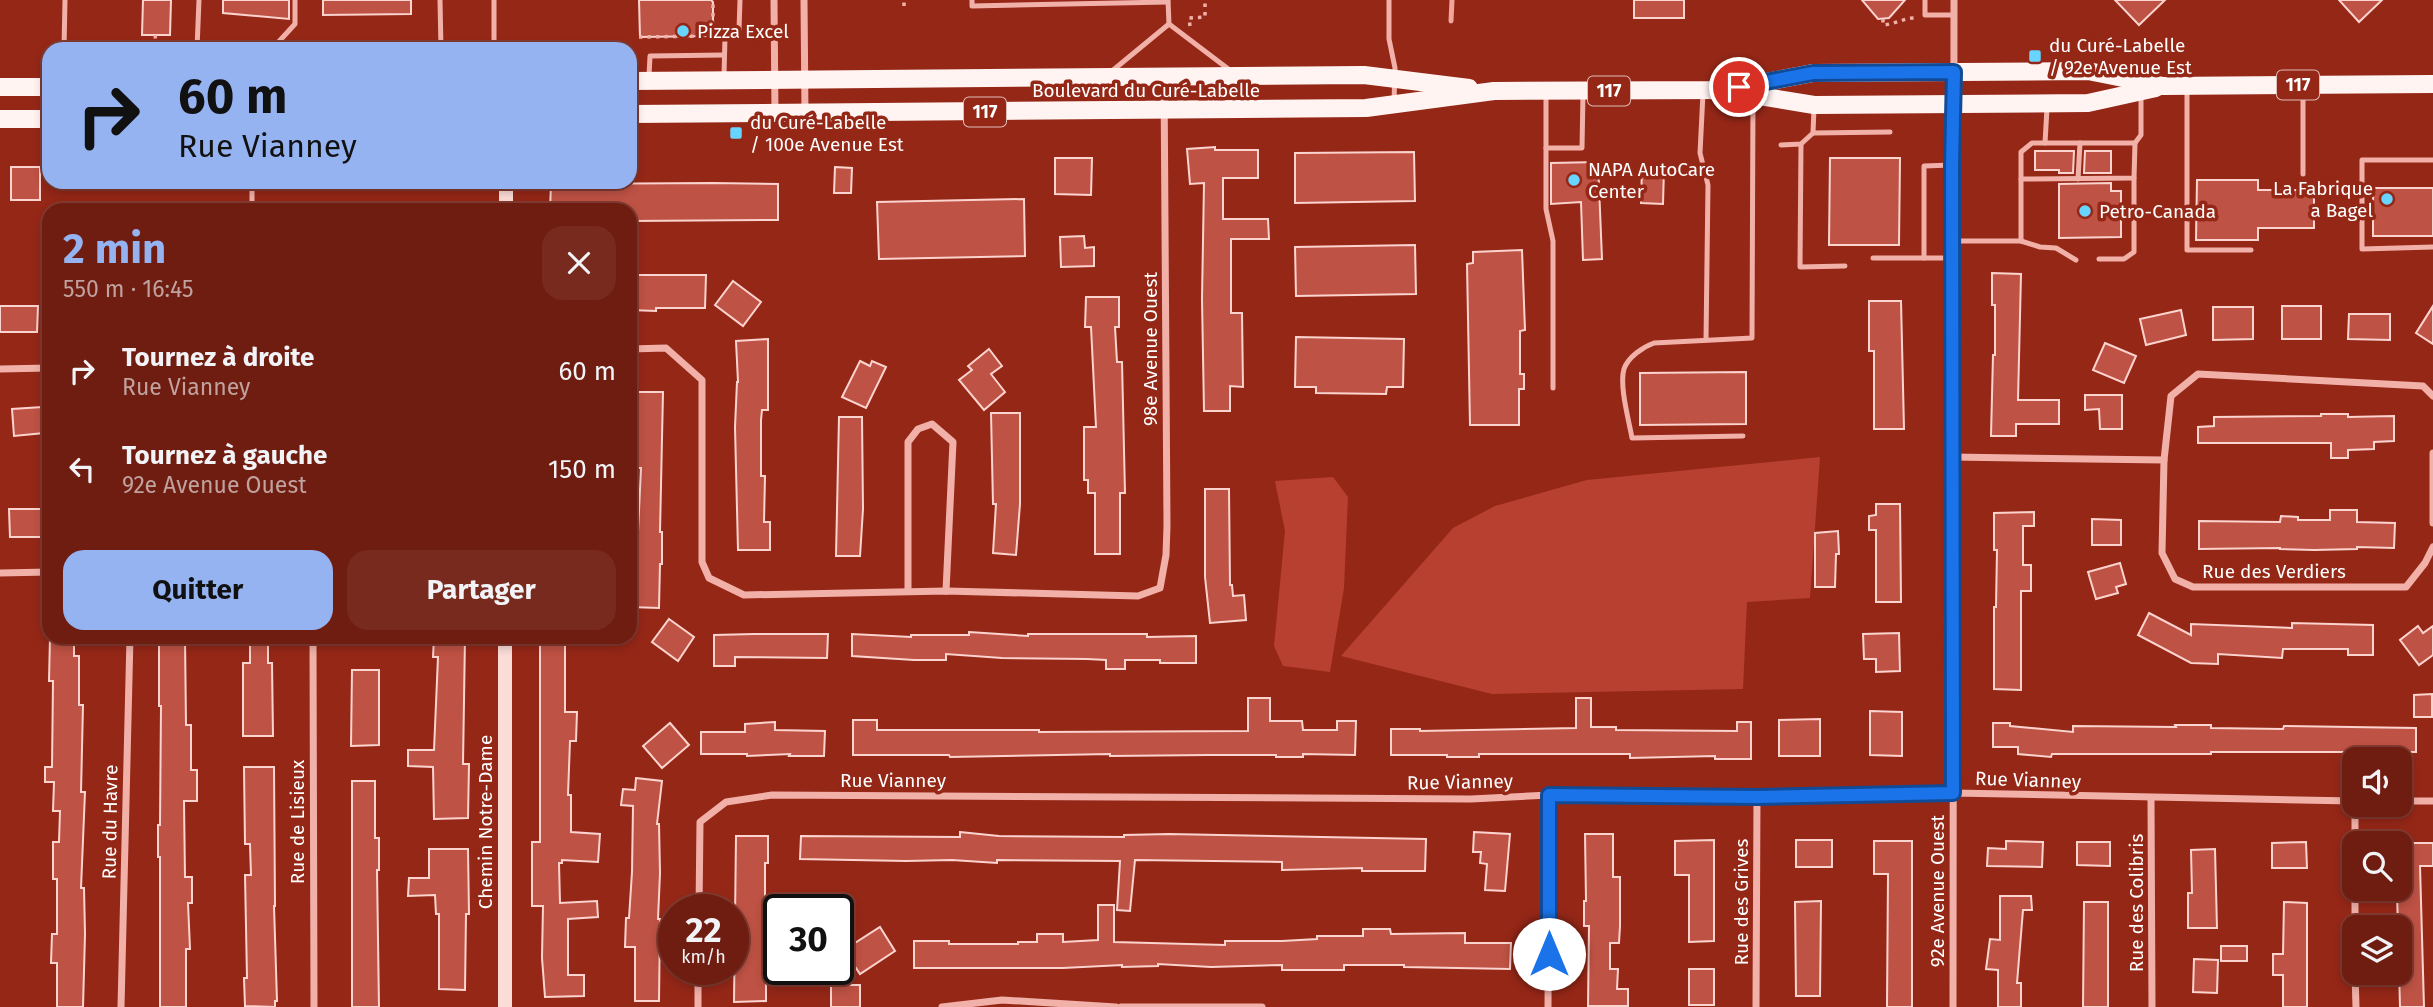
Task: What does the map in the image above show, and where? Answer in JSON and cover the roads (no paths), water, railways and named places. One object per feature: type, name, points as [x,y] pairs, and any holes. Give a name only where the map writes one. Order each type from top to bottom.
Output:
[{"type":"main road","name":"Boulevard du Curé-Labelle","points":[[1753,90],[1813,73],[2088,71],[2142,86],[2433,84]]},
{"type":"main road","name":"Boulevard du Curé-Labelle","points":[[637,81],[1364,75],[1494,91],[1753,90],[1814,105],[2088,103],[2142,86]]},
{"type":"main road","points":[[0,87],[42,87]]},
{"type":"main road","name":"Boulevard du Curé-Labelle","points":[[637,114],[1366,108],[1494,91]]},
{"type":"main road","points":[[0,119],[42,119]]},
{"type":"street","points":[[774,0],[775,114]]},
{"type":"street","points":[[804,0],[805,113]]},
{"type":"street","name":"92e Avenue Ouest","points":[[1953,1007],[1954,0]]},
{"type":"street","name":"98e Avenue Ouest","points":[[946,591],[1138,596],[1160,588],[1166,555],[1167,526],[1164,76]]},
{"type":"street","points":[[637,349],[666,348],[702,380],[702,562],[709,578],[744,595],[946,591],[953,442],[932,424],[918,429],[908,442],[908,591]]},
{"type":"street","points":[[0,369],[42,368]]},
{"type":"street","name":"Rue des Verdiers","points":[[2433,396],[2423,386],[2198,374],[2171,396],[2164,460],[2162,553],[2175,579],[2193,587],[2406,587],[2425,563],[2433,547]]},
{"type":"street","points":[[2433,453],[2433,523]]},
{"type":"street","points":[[1952,457],[2164,460]]},
{"type":"street","points":[[0,573],[42,572]]},
{"type":"street","name":"Rue du Havre","points":[[121,1007],[131,644]]},
{"type":"street","name":"Rue de Lisieux","points":[[313,644],[314,1007]]},
{"type":"street","name":"Chemin Notre-Dame","points":[[505,644],[505,1007]]},
{"type":"street","name":"Rue Vianney","points":[[699,894],[700,822],[726,802],[772,795],[1457,799],[1549,795],[1758,797],[1953,793],[2342,803]]},
{"type":"street","points":[[1548,1007],[1549,795]]},
{"type":"street","name":"Rue des Grives","points":[[1756,1007],[1758,797]]},
{"type":"street","name":"Rue des Colibris","points":[[2151,799],[2152,1007]]},
{"type":"street","points":[[2412,801],[2433,801]]},
{"type":"street","points":[[698,985],[698,1007]]},
{"type":"street","points":[[2355,985],[2356,1007]]},
{"type":"street","points":[[942,1007],[1002,1000],[1119,1007],[1262,1007]]},
{"type":"lane","points":[[64,42],[65,0]]},
{"type":"lane","points":[[197,42],[199,0]]},
{"type":"lane","points":[[278,42],[295,24],[295,0]]},
{"type":"lane","points":[[440,0],[440,42]]},
{"type":"lane","points":[[494,0],[494,42]]},
{"type":"lane","points":[[724,81],[724,37],[739,30],[740,0]]},
{"type":"lane","points":[[972,0],[972,6],[1168,1],[1169,24]]},
{"type":"lane","points":[[1389,0],[1389,39],[1395,79],[1394,105]]},
{"type":"lane","points":[[1925,0],[1925,15],[1954,15]]},
{"type":"lane","points":[[1169,24],[1237,75]]},
{"type":"lane","points":[[1106,76],[1169,24]]},
{"type":"lane","points":[[649,81],[650,56],[724,55]]},
{"type":"lane","points":[[2302,174],[2304,85]]},
{"type":"lane","points":[[2099,260],[2124,259],[2134,252],[2135,143],[2141,135],[2142,86]]},
{"type":"lane","points":[[2187,86],[2187,250],[2251,250]]},
{"type":"lane","points":[[1703,90],[1700,153],[1708,185],[1706,340]]},
{"type":"lane","points":[[1743,436],[1632,438],[1624,369],[1646,346],[1654,343],[1752,338],[1753,90]]},
{"type":"lane","points":[[1546,91],[1546,209],[1553,241],[1553,388]]},
{"type":"lane","points":[[1546,148],[1582,148],[1583,91]]},
{"type":"lane","points":[[2045,143],[2047,103]]},
{"type":"lane","points":[[1813,133],[1814,105]]},
{"type":"lane","points":[[1781,145],[1801,144],[1813,133],[1890,132]]},
{"type":"lane","points":[[2078,179],[2080,143]]},
{"type":"lane","points":[[2021,241],[2021,152],[2032,144],[2135,143]]},
{"type":"lane","points":[[1801,144],[1800,267],[1845,266]]},
{"type":"lane","points":[[2433,160],[2362,160],[2362,249],[2433,247]]},
{"type":"lane","points":[[1924,258],[1924,166],[1952,165]]},
{"type":"lane","points":[[2021,179],[2134,178]]},
{"type":"lane","points":[[1952,241],[2021,241],[2040,247],[2056,248],[2076,260]]},
{"type":"lane","points":[[1873,258],[1952,258]]},
{"type":"waterway","points":[[1451,21],[1452,0]]},
{"type":"place","name":"Pizza Excel","points":[[683,31]]},
{"type":"place","name":"du Curé-Labelle / 92e Avenue Est","points":[[2035,56]]},
{"type":"place","name":"du Curé-Labelle / 100e Avenue Est","points":[[736,133]]},
{"type":"place","name":"NAPA AutoCare Center","points":[[1574,180]]},
{"type":"place","name":"La Fabrique a Bagel","points":[[2387,199]]},
{"type":"place","name":"Petro-Canada","points":[[2085,211]]}]
